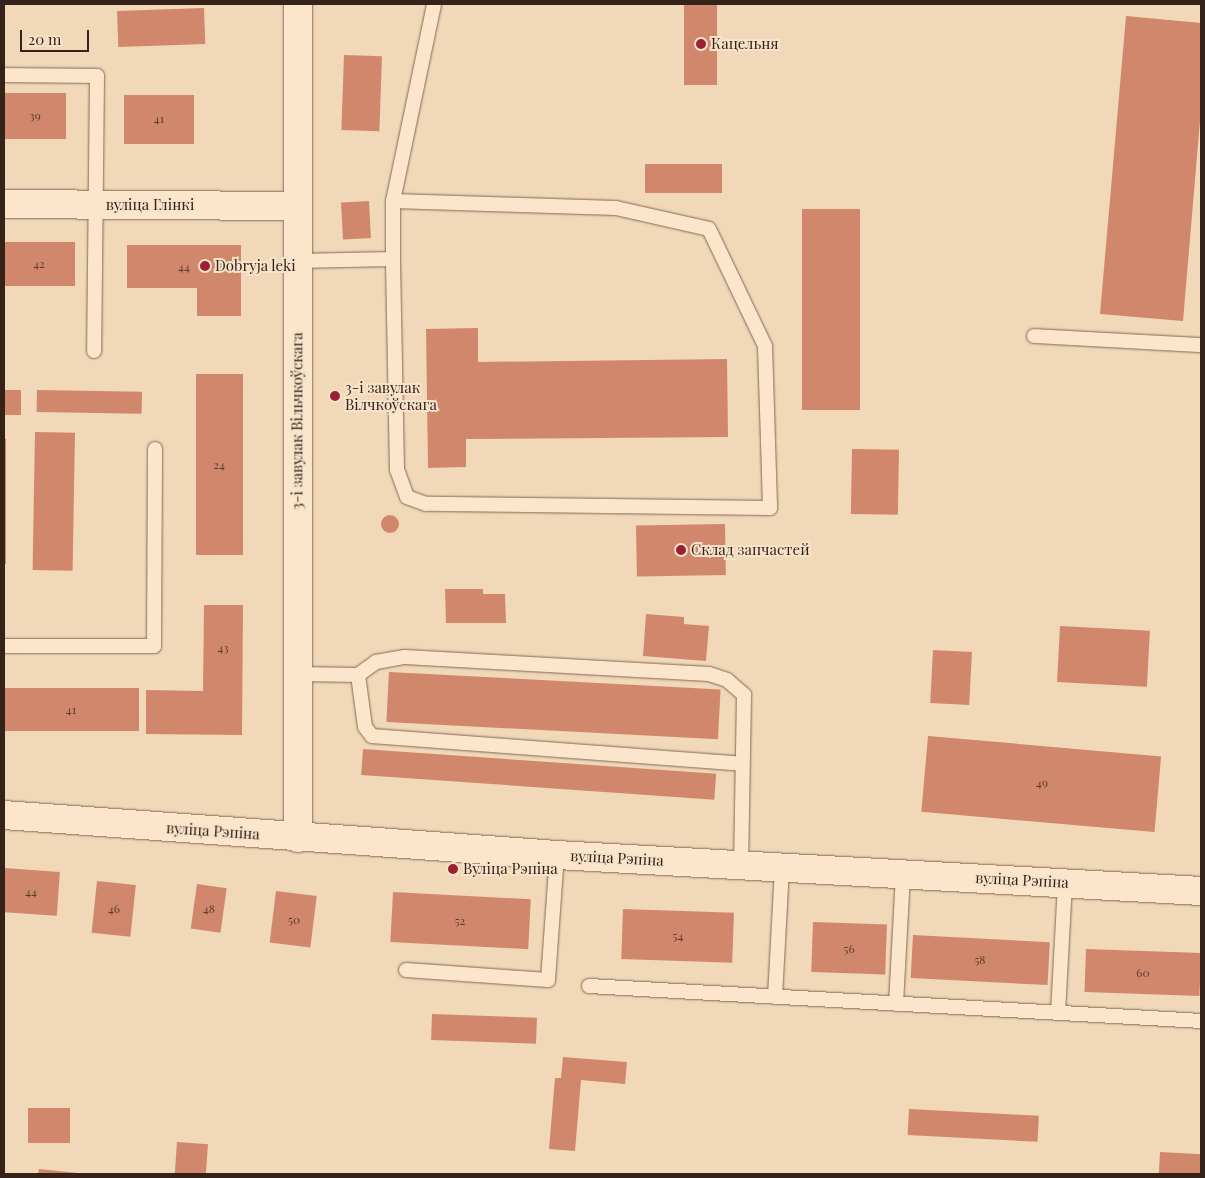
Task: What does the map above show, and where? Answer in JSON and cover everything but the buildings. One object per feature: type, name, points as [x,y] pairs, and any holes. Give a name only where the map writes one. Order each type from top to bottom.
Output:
[{"type":"street","name":"3-і завулак Вільчкоўскага","points":[[298,4],[296,206],[298,838]]},
{"type":"street","name":"вуліца Глінкі","points":[[4,204],[296,206]]},
{"type":"street","name":"вуліца Рэпіна","points":[[4,815],[298,838],[557,855],[1201,891]]},
{"type":"lane","points":[[393,200],[616,208],[709,230],[765,346],[770,508],[426,504],[407,497],[397,470],[393,200],[434,5]]},
{"type":"lane","points":[[4,75],[97,76],[94,351]]},
{"type":"lane","points":[[297,261],[393,259]]},
{"type":"lane","points":[[1034,336],[1201,344]]},
{"type":"lane","points":[[4,646],[154,646],[155,449]]},
{"type":"lane","points":[[298,674],[358,675],[376,662],[405,657],[709,674],[727,680],[744,695],[741,865]]},
{"type":"lane","points":[[358,675],[365,727],[372,736],[742,764]]},
{"type":"lane","points":[[406,970],[548,980],[557,855]]},
{"type":"lane","points":[[775,997],[782,867]]},
{"type":"lane","points":[[896,1004],[903,874]]},
{"type":"lane","points":[[1058,1013],[1065,882]]},
{"type":"lane","points":[[589,986],[1201,1021]]},
{"type":"place","name":"Кацельня","points":[[701,44]]},
{"type":"place","name":"Dobryja leki","points":[[205,266]]},
{"type":"place","name":"3-і завулак Вілчкоўскага","points":[[335,396]]},
{"type":"place","name":"Склад запчастей","points":[[681,550]]},
{"type":"place","name":"Вуліца Рэпіна","points":[[453,869]]}]
